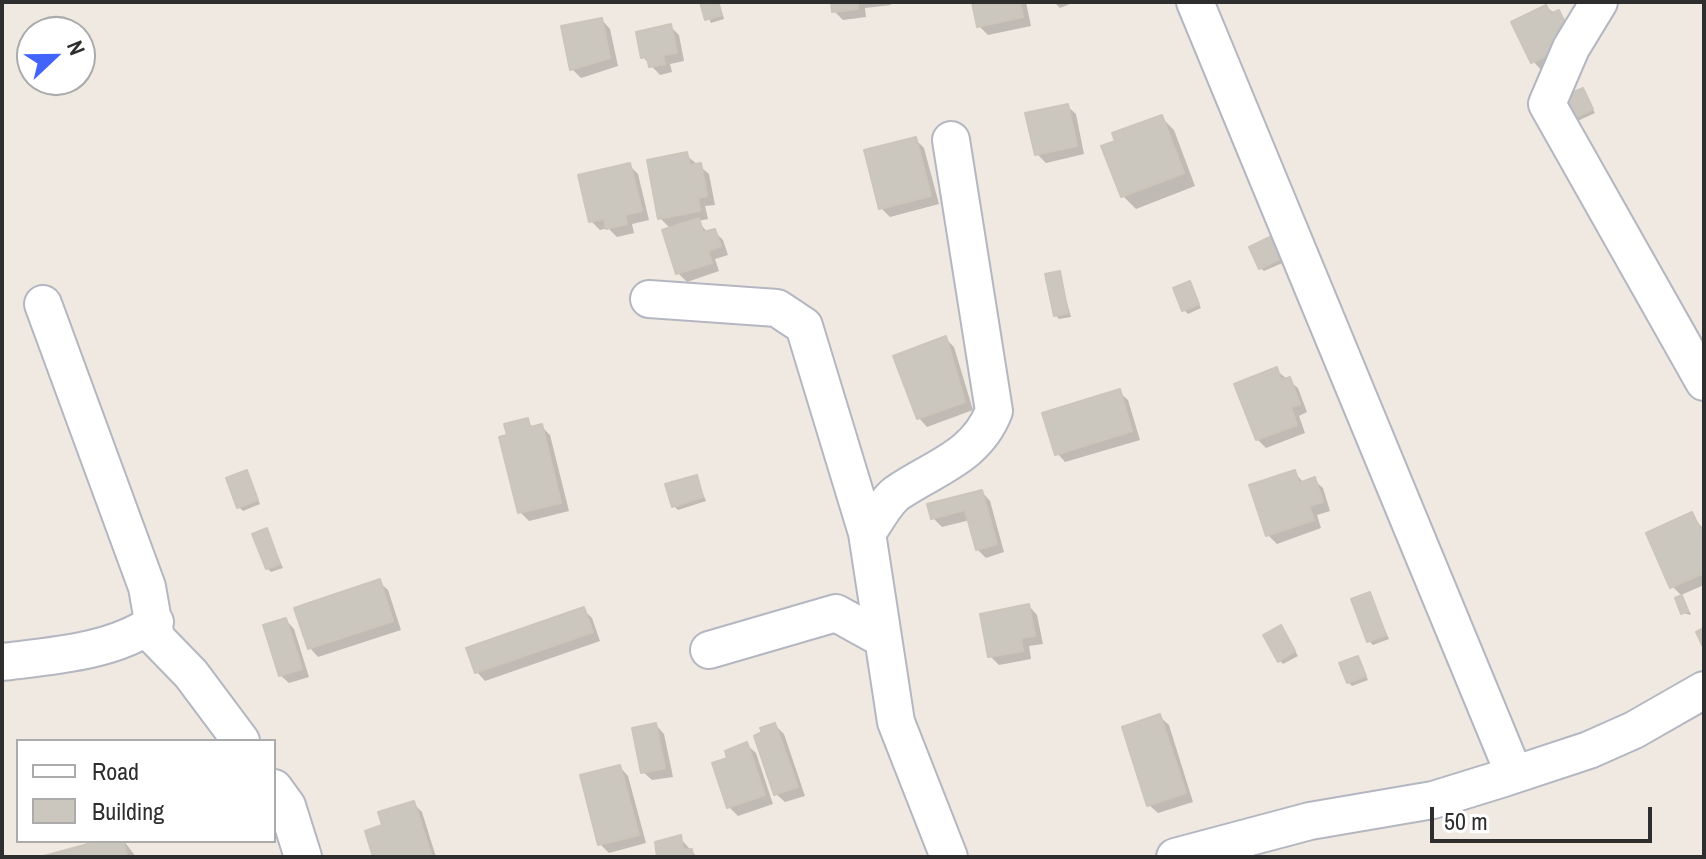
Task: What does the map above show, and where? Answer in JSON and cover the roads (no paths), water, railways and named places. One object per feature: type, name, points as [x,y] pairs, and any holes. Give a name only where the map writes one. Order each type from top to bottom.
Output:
[{"type":"street","points":[[1195,2],[1514,774]]},
{"type":"street","points":[[1599,2],[1571,48],[1547,104],[1704,382]]},
{"type":"street","points":[[867,533],[894,495],[971,449],[987,429],[994,411],[951,140]]},
{"type":"street","points":[[649,299],[777,308],[804,326],[867,533],[896,722],[949,857]]},
{"type":"street","points":[[43,304],[147,587],[150,631],[191,674],[240,739]]},
{"type":"street","points":[[854,485],[894,495]]},
{"type":"street","points":[[709,650],[836,613],[876,589]]},
{"type":"street","points":[[836,613],[883,639]]},
{"type":"street","points":[[2,662],[56,656],[150,631]]},
{"type":"street","points":[[1175,857],[1310,821],[1433,800],[1634,730],[1704,690]]},
{"type":"street","points":[[276,791],[287,806],[303,857]]}]
